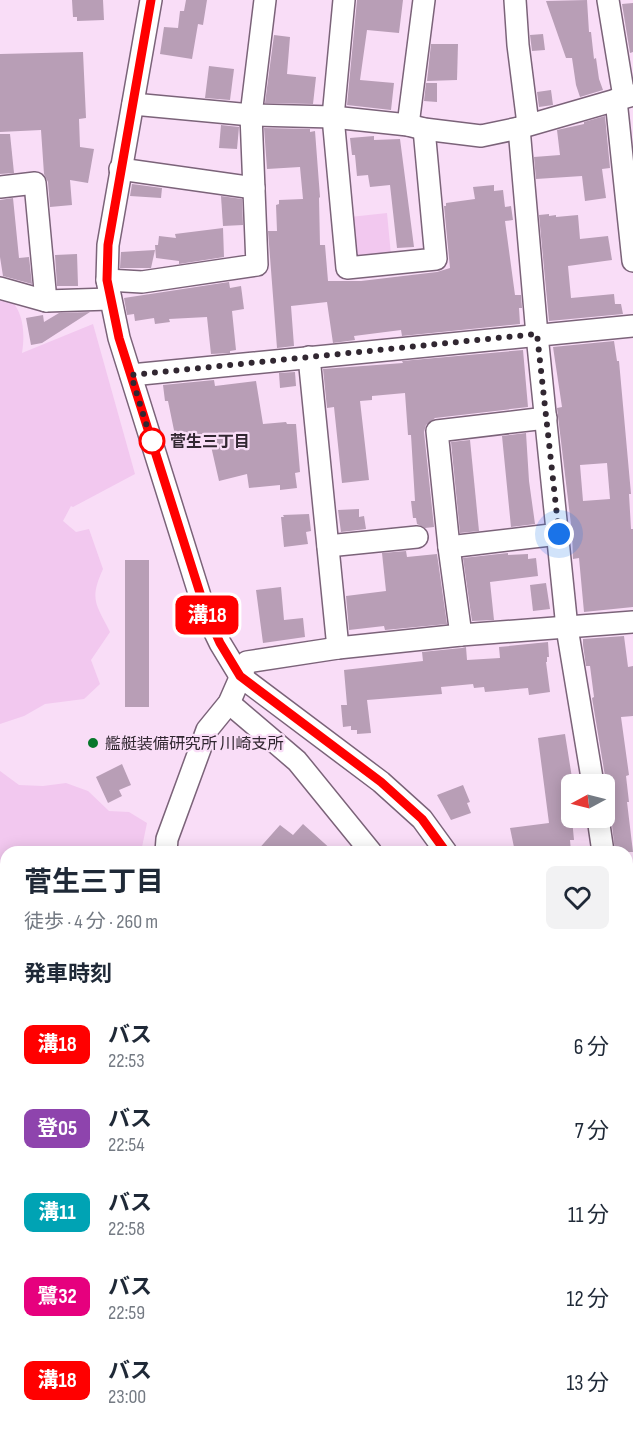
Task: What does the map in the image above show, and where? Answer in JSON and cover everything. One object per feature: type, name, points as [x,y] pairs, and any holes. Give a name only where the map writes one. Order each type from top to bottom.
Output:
[{"type":"street","points":[[151,0],[108,245],[109,290],[131,375],[206,612],[220,643],[240,676],[381,782],[422,819],[442,846]]},
{"type":"street","points":[[0,288],[46,301],[142,282],[257,265],[251,115],[265,0]]},
{"type":"street","points":[[344,0],[333,117],[346,268],[436,259],[416,127],[424,0]]},
{"type":"street","points":[[514,0],[537,334],[567,628],[591,774]]},
{"type":"street","points":[[608,0],[624,98],[633,261]]},
{"type":"street","points":[[133,104],[251,115],[333,117],[481,136],[624,98]]},
{"type":"street","points":[[120,169],[254,188]]},
{"type":"street","points":[[0,187],[35,183],[46,301]]},
{"type":"street","points":[[131,375],[633,326]]},
{"type":"street","points":[[309,357],[338,648]]},
{"type":"street","points":[[461,635],[437,430],[546,418]]},
{"type":"street","points":[[449,547],[559,534]]},
{"type":"street","points":[[328,546],[417,537]]},
{"type":"street","points":[[166,846],[167,839],[207,730],[230,703],[240,676],[249,661],[338,648],[461,635],[633,622]]},
{"type":"street","points":[[230,703],[297,761],[366,846]]},
{"type":"street","points":[[599,828],[602,846]]},
{"type":"shaded area","points":[[387,213],[391,255],[362,258],[354,252],[350,217]]},
{"type":"shaded area","points":[[0,298],[9,298],[18,310],[23,331],[22,353],[93,324],[135,474],[71,506],[63,521],[76,532],[89,529],[103,569],[95,595],[98,608],[110,632],[91,660],[100,684],[84,699],[45,704],[24,716],[0,724]]},
{"type":"shaded area","points":[[0,771],[19,785],[43,786],[66,783],[88,791],[109,811],[129,812],[147,823],[142,846],[0,846]]},
{"type":"building","points":[[72,0],[103,0],[104,20],[77,21],[77,17],[73,17]]},
{"type":"building","points":[[186,0],[207,0],[203,25],[198,24],[192,59],[160,54],[164,27],[178,28],[180,11],[184,11]]},
{"type":"building","points":[[357,0],[403,0],[399,33],[367,30],[360,80],[394,83],[391,110],[347,105]]},
{"type":"building","points":[[587,0],[589,32],[591,32],[594,59],[596,58],[603,90],[580,97],[572,58],[566,58],[546,1]]},
{"type":"building","points":[[633,3],[633,52],[630,53],[622,4]]},
{"type":"building","points":[[543,34],[545,50],[532,51],[530,35]]},
{"type":"building","points":[[274,35],[290,37],[287,74],[316,77],[313,104],[265,103]]},
{"type":"building","points":[[431,44],[458,44],[457,80],[427,81]]},
{"type":"building","points":[[83,52],[86,118],[79,119],[80,147],[94,149],[88,183],[70,180],[72,205],[50,207],[48,182],[44,174],[41,130],[0,132],[0,54]]},
{"type":"building","points":[[209,66],[234,69],[230,100],[205,98]]},
{"type":"building","points":[[426,83],[437,83],[437,102],[424,101]]},
{"type":"building","points":[[551,90],[553,105],[539,107],[537,92]]},
{"type":"building","points":[[605,116],[610,168],[602,169],[606,198],[585,201],[582,176],[536,179],[534,157],[560,155],[557,130]]},
{"type":"building","points":[[221,125],[239,127],[237,149],[219,148]]},
{"type":"building","points":[[264,128],[315,131],[320,197],[320,245],[325,245],[328,281],[361,281],[437,272],[450,268],[444,206],[446,203],[475,199],[473,187],[494,185],[494,191],[503,190],[505,207],[511,206],[513,220],[505,221],[515,295],[521,295],[520,324],[402,336],[401,330],[354,336],[355,340],[333,343],[327,302],[291,306],[294,346],[277,348],[268,231],[277,231],[276,205],[279,204],[279,200],[303,199],[300,167],[267,169]]},
{"type":"building","points":[[0,134],[10,134],[14,173],[0,174]]},
{"type":"building","points":[[374,136],[374,140],[400,139],[414,247],[397,248],[390,185],[370,187],[368,175],[357,176],[355,155],[352,155],[350,138]]},
{"type":"building","points":[[132,184],[162,188],[161,198],[130,196]]},
{"type":"building","points":[[221,196],[242,199],[243,225],[223,226]]},
{"type":"building","points":[[13,198],[19,258],[29,257],[32,284],[3,276],[0,257],[0,200]]},
{"type":"building","points":[[549,214],[549,216],[556,215],[556,217],[578,215],[580,239],[608,236],[612,260],[568,266],[571,298],[614,294],[615,304],[621,304],[623,314],[549,321],[539,215]]},
{"type":"building","points":[[223,228],[224,257],[179,264],[179,261],[156,258],[155,245],[158,245],[159,236],[176,238],[175,234]]},
{"type":"building","points":[[155,250],[151,268],[120,268],[121,252]]},
{"type":"building","points":[[77,254],[78,286],[57,286],[55,255]]},
{"type":"building","points":[[229,282],[230,288],[241,286],[244,309],[232,311],[236,350],[230,353],[211,354],[207,317],[169,319],[170,322],[155,324],[154,318],[135,321],[134,314],[127,315],[124,298]]},
{"type":"building","points":[[90,312],[42,343],[31,345],[26,318],[43,315],[44,322],[59,313]]},
{"type":"building","points":[[614,341],[617,361],[619,361],[631,494],[629,494],[631,529],[633,529],[633,607],[584,612],[579,558],[573,559],[557,408],[562,407],[553,347]],"holes":[[[607,463],[610,499],[583,501],[580,465]]]},
{"type":"building","points":[[523,350],[528,407],[435,418],[426,425],[424,432],[434,527],[425,528],[417,524],[416,518],[413,518],[411,501],[415,501],[411,435],[408,435],[405,393],[372,396],[372,400],[360,401],[369,480],[342,483],[334,407],[327,408],[323,369]]},
{"type":"building","points":[[295,372],[296,386],[280,388],[279,373]]},
{"type":"building","points":[[214,380],[215,386],[256,381],[263,424],[286,422],[296,424],[300,472],[295,473],[297,488],[280,490],[280,485],[249,488],[247,474],[219,481],[208,433],[176,440],[163,385]]},
{"type":"building","points":[[526,433],[535,524],[511,527],[502,436]]},
{"type":"building","points":[[470,440],[479,531],[460,533],[451,442]]},
{"type":"building","points":[[359,509],[359,517],[364,516],[366,529],[341,532],[338,510]]},
{"type":"building","points":[[309,514],[311,531],[306,532],[308,544],[284,547],[281,517]]},
{"type":"building","points":[[406,551],[407,557],[437,554],[447,624],[385,630],[384,626],[349,630],[346,596],[386,591],[382,553]]},
{"type":"building","points":[[508,553],[508,555],[528,554],[528,559],[536,558],[538,576],[490,582],[494,620],[472,621],[463,558]]},
{"type":"building","points":[[125,560],[149,560],[149,707],[125,707]]},
{"type":"building","points":[[546,583],[550,609],[533,611],[530,585]]},
{"type":"building","points":[[281,587],[284,620],[303,618],[305,637],[263,643],[256,590]]},
{"type":"building","points":[[624,636],[628,667],[633,666],[633,716],[621,717],[629,775],[626,776],[629,802],[627,802],[632,846],[614,846],[612,828],[615,828],[615,774],[605,774],[592,698],[594,697],[590,666],[586,666],[583,639]]},
{"type":"building","points":[[548,642],[549,657],[546,662],[550,692],[529,695],[528,688],[485,692],[484,687],[474,688],[473,684],[441,687],[442,694],[367,700],[371,733],[357,734],[357,730],[351,730],[351,726],[343,727],[341,705],[347,705],[344,670],[423,661],[422,652],[466,647],[467,660],[500,658],[499,647]]},
{"type":"building","points":[[565,734],[571,774],[561,774],[561,828],[573,828],[574,840],[570,840],[570,846],[514,846],[510,828],[549,823],[538,738]]},
{"type":"building","points":[[122,764],[131,785],[119,790],[122,796],[108,803],[96,777]]},
{"type":"building","points":[[463,785],[470,802],[467,803],[471,813],[451,820],[437,795]]},
{"type":"building","points":[[303,824],[327,846],[261,846],[280,825],[293,835]]},
{"type":"bus line","name":"溝18","points":[[151,0],[108,245],[107,280],[119,338],[206,612],[220,643],[240,676],[381,782],[422,819],[442,846]]},
{"type":"place","name":"菅生三丁目","points":[[152,441]]},
{"type":"place","name":"艦艇装備研究所 川崎支所","points":[[93,743]]},
{"type":"route","points":[[152,441],[152,443],[131,375],[537,334],[559,534]]}]
